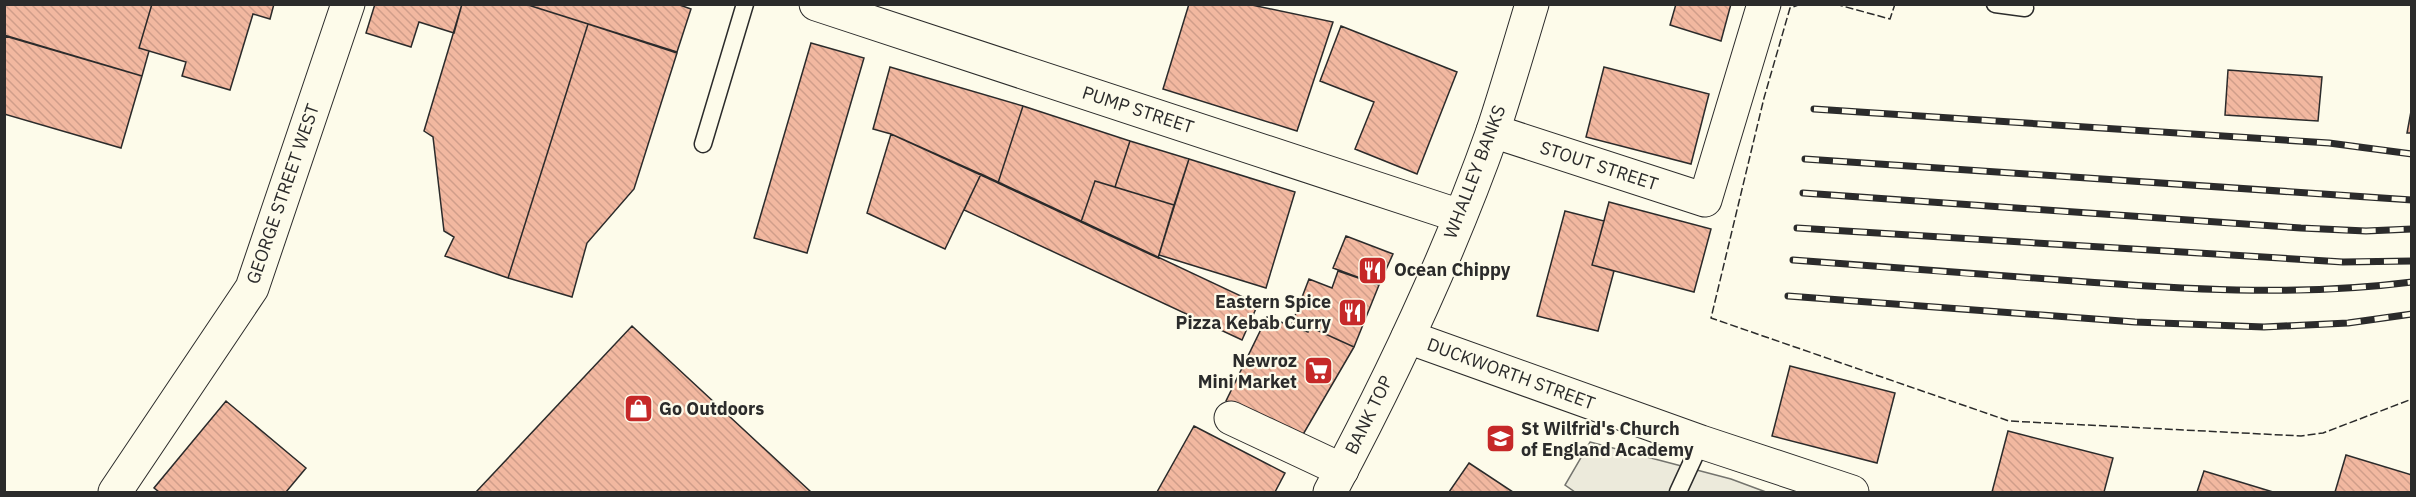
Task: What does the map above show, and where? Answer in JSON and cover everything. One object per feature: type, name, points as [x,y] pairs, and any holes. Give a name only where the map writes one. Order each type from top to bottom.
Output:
[{"type":"street","name":"GEORGE STREET WEST","points":[[115,492],[252,288],[348,4]]},
{"type":"street","name":"PUMP STREET","points":[[816,4],[1460,216]]},
{"type":"street","name":"WHALLEY BANKS","points":[[1408,337],[1460,216],[1493,131],[1532,4]]},
{"type":"street","name":"STOUT STREET","points":[[1493,131],[1705,200],[1764,4]]},
{"type":"street","name":"DUCKWORTH STREET","points":[[1408,337],[1701,442],[1852,492]]},
{"type":"street","name":"BANK TOP","points":[[1336,481],[1408,337]]},
{"type":"street","points":[[1231,418],[1336,481]]},
{"type":"lane","points":[[703,144],[745,4]]},
{"type":"lane","points":[[1995,4],[2025,8]]},
{"type":"lane","points":[[1678,492],[1701,442]]},
{"type":"shaded area","points":[[1590,442],[1731,479],[1766,492],[1575,492],[1565,485]]},
{"type":"building","points":[[4,4],[152,4],[139,48],[149,51],[142,76],[4,35]]},
{"type":"building","points":[[152,4],[274,4],[270,19],[253,14],[230,90],[182,76],[186,62],[139,48]]},
{"type":"building","points":[[375,4],[462,4],[454,33],[419,22],[411,47],[366,33]]},
{"type":"building","points":[[462,4],[525,4],[588,24],[508,278],[445,256],[454,237],[444,231],[433,137],[424,131]]},
{"type":"building","points":[[525,4],[677,4],[691,9],[677,52]]},
{"type":"building","points":[[1189,4],[1247,4],[1333,22],[1297,131],[1163,89]]},
{"type":"building","points":[[1676,4],[1731,4],[1721,41],[1670,25]]},
{"type":"building","points":[[588,24],[677,53],[634,189],[587,243],[572,297],[508,278]]},
{"type":"building","points":[[1341,26],[1457,72],[1417,174],[1355,149],[1374,102],[1320,81]]},
{"type":"building","points":[[5,36],[142,76],[121,148],[4,114]]},
{"type":"building","points":[[811,43],[864,58],[807,253],[754,238]]},
{"type":"building","points":[[890,67],[1023,106],[998,183],[891,134],[873,129]]},
{"type":"building","points":[[1604,67],[1709,94],[1691,164],[1586,137]]},
{"type":"building","points":[[2228,70],[2322,77],[2318,121],[2225,115]]},
{"type":"building","points":[[1023,106],[1130,141],[1115,187],[1095,181],[1081,222],[998,183]]},
{"type":"building","points":[[2412,106],[2412,133],[2407,133]]},
{"type":"building","points":[[891,134],[981,174],[945,249],[867,213]]},
{"type":"building","points":[[1130,141],[1189,159],[1174,205],[1115,187]]},
{"type":"building","points":[[1189,159],[1295,192],[1266,288],[1159,255]]},
{"type":"building","points":[[981,174],[1258,304],[1242,340],[964,210]]},
{"type":"building","points":[[1095,181],[1174,205],[1158,258],[1081,222]]},
{"type":"building","points":[[1609,202],[1711,229],[1694,292],[1592,265]]},
{"type":"building","points":[[1565,211],[1604,221],[1592,265],[1614,271],[1598,331],[1537,316]]},
{"type":"building","points":[[1346,236],[1393,254],[1379,285],[1333,268]]},
{"type":"building","points":[[1338,271],[1379,285],[1354,347],[1310,327],[1308,332],[1291,326],[1309,279],[1332,288]]},
{"type":"building","points":[[1267,317],[1308,332],[1310,327],[1354,347],[1301,438],[1226,401]]},
{"type":"building","name":"Go Outdoors","points":[[632,326],[811,492],[476,492]]},
{"type":"building","points":[[1790,366],[1895,393],[1877,463],[1772,436]]},
{"type":"building","points":[[226,401],[306,468],[286,492],[159,492],[154,488]]},
{"type":"building","points":[[1194,426],[1285,473],[1275,492],[1157,492]]},
{"type":"building","points":[[2008,431],[2113,458],[2104,492],[1992,492]]},
{"type":"building","points":[[2346,455],[2412,475],[2412,492],[2335,492]]},
{"type":"building","points":[[1469,463],[1513,492],[1449,492]]},
{"type":"building","points":[[2204,471],[2273,492],[2197,492]]},
{"type":"railway","points":[[1814,109],[2329,143],[2412,154]]},
{"type":"railway","points":[[1805,159],[2412,200]]},
{"type":"railway","points":[[1803,193],[2301,228],[2366,231],[2412,229]]},
{"type":"railway","points":[[1797,228],[2343,262],[2412,261]]},
{"type":"railway","points":[[1793,260],[2193,289],[2324,289],[2412,282]]},
{"type":"railway","points":[[1788,296],[2135,322],[2264,327],[2348,323],[2412,314]]},
{"type":"fence","points":[[1801,4],[1790,8],[1764,98],[1711,318],[2009,421],[2301,436],[2323,433],[2412,399]]},
{"type":"fence","points":[[1835,4],[1890,19],[1895,4]]},
{"type":"place","name":"Ocean Chippy","points":[[1373,270]]},
{"type":"place","name":"Eastern Spice Pizza Kebab Curry","points":[[1352,312]]},
{"type":"place","name":"Newroz Mini Market","points":[[1318,371]]},
{"type":"place","name":"Go Outdoors","points":[[638,409]]},
{"type":"place","name":"St Wilfrid's Church of England Academy","points":[[1500,439]]}]
